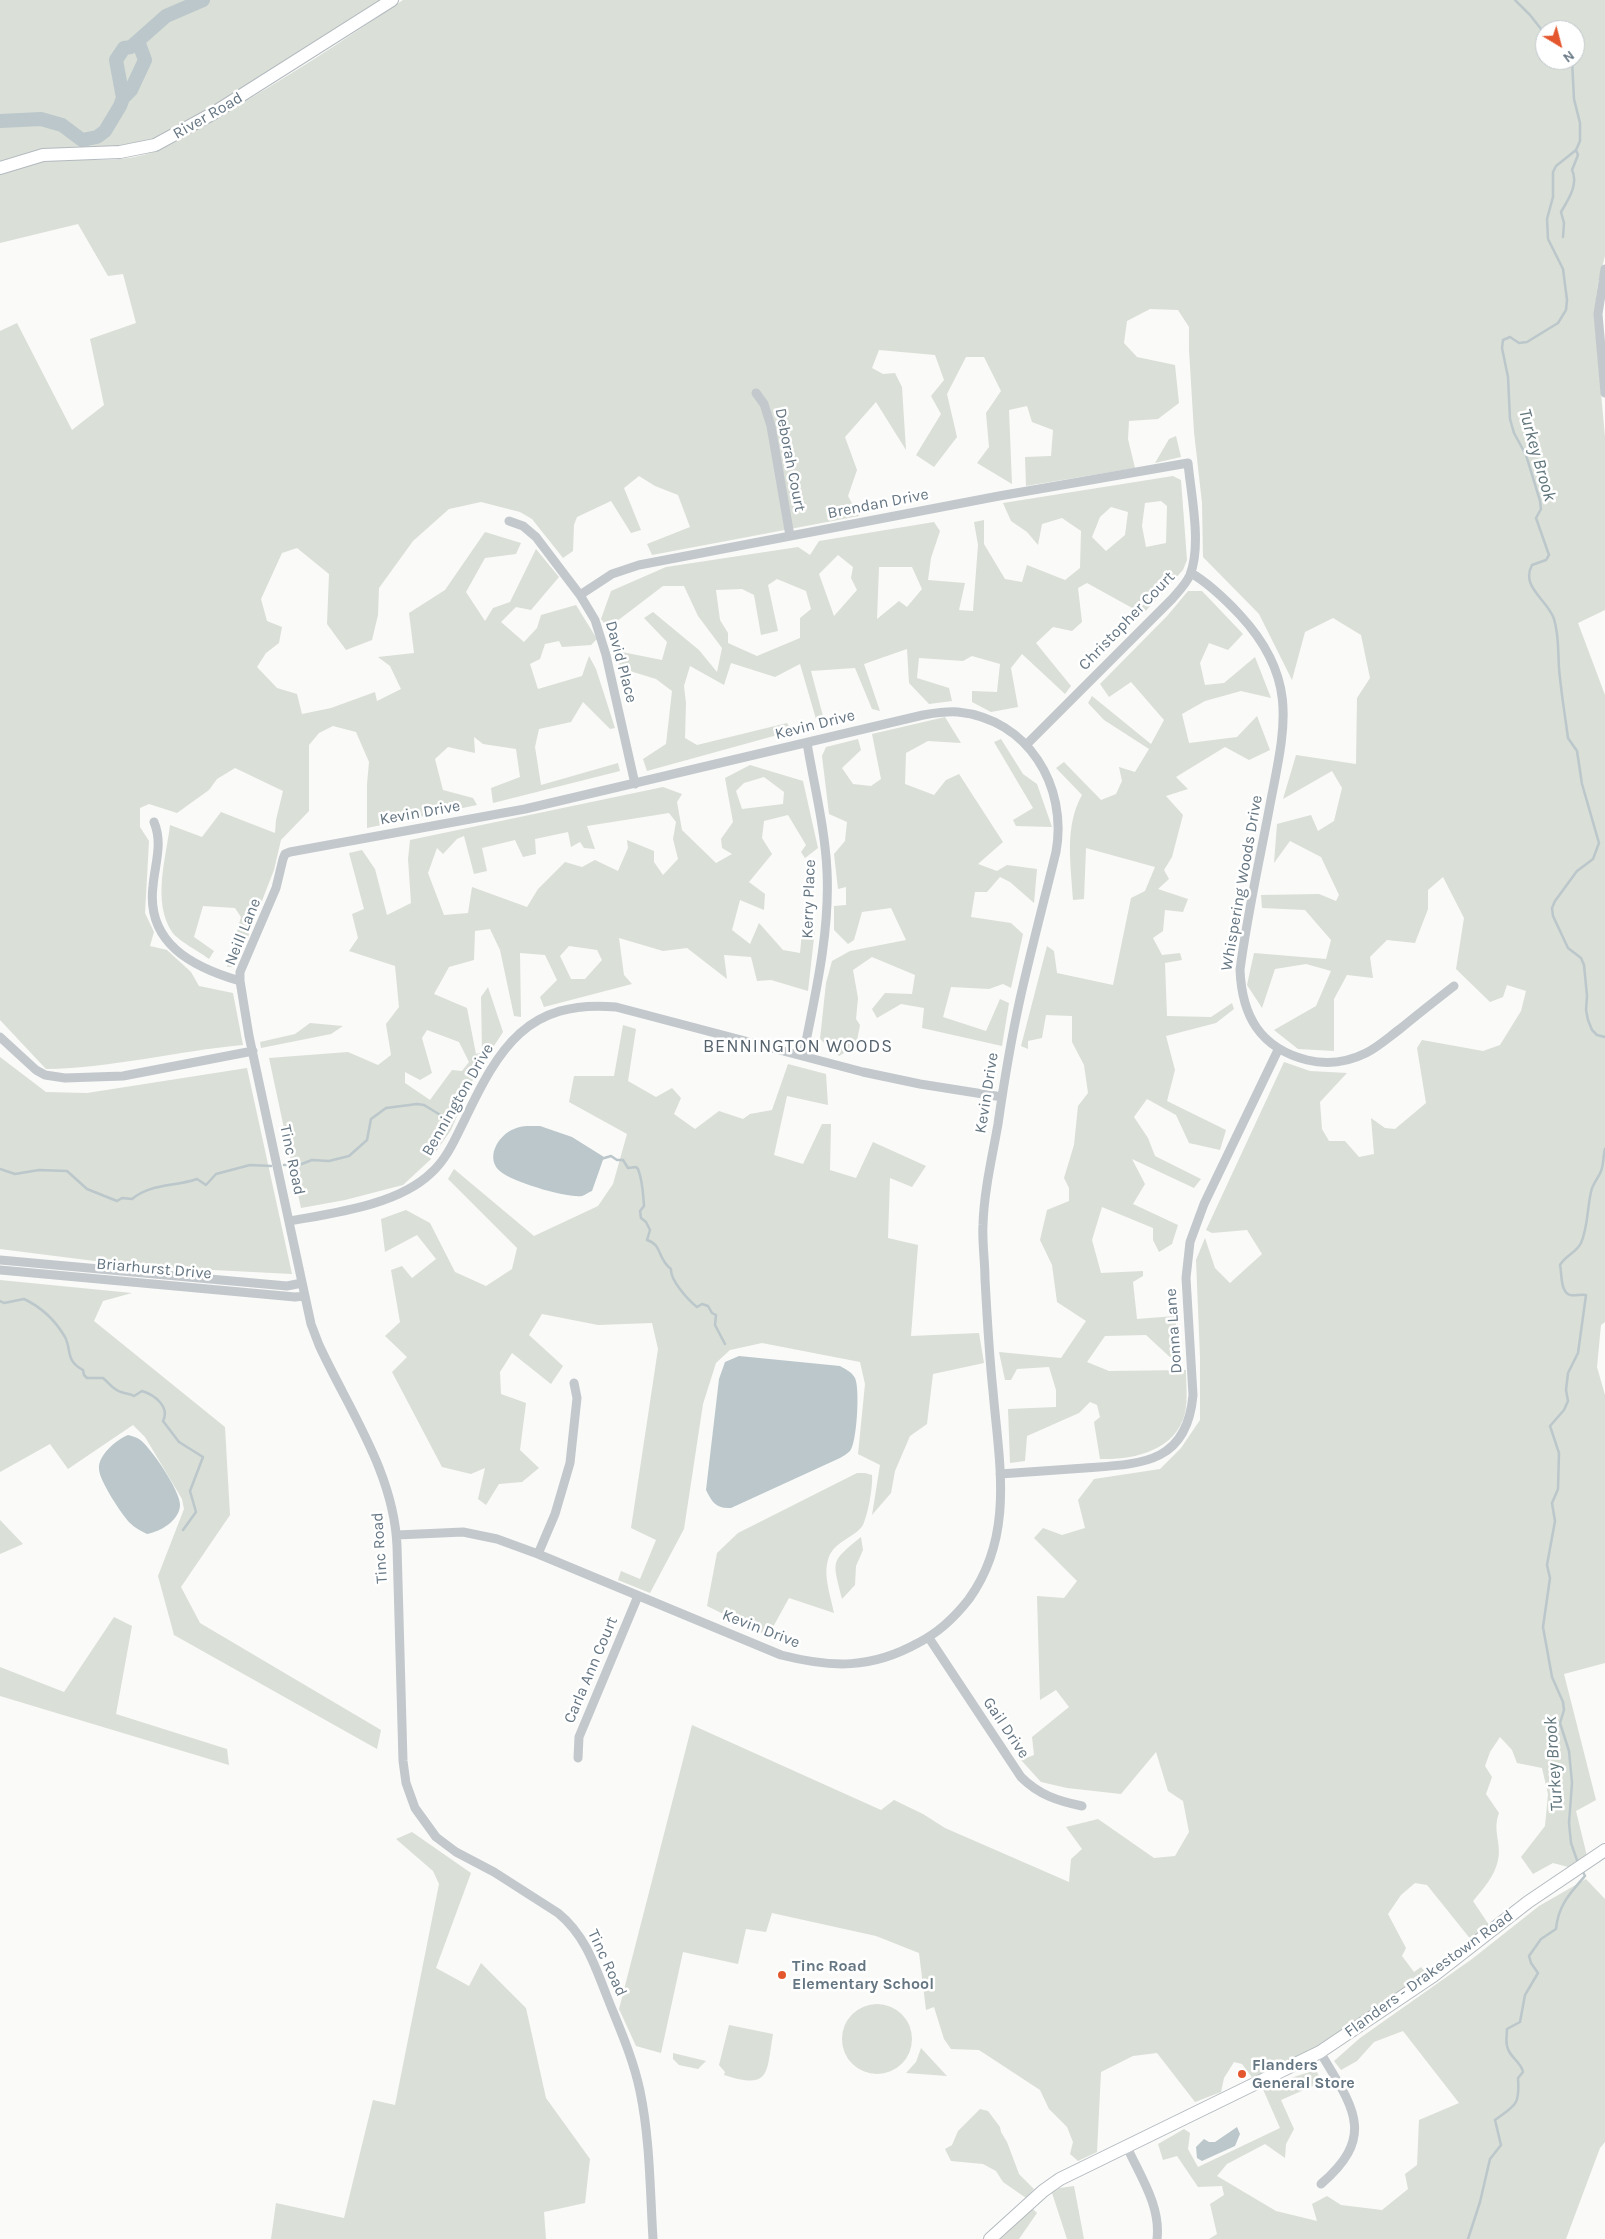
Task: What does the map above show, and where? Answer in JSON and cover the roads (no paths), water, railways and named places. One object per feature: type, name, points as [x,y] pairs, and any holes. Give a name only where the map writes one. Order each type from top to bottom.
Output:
[{"type":"street","name":"River Road","points":[[0,168],[43,155],[120,152],[155,145],[220,110],[392,0]]},
{"type":"street","points":[[1605,269],[1598,314],[1605,393]]},
{"type":"street","name":"Deborah Court","points":[[756,393],[768,414],[790,536]]},
{"type":"street","name":"Brendan Drive","points":[[580,595],[612,574],[640,564],[1188,463]]},
{"type":"street","name":"Christopher Court","points":[[1026,745],[1172,600],[1191,573],[1195,547],[1188,463]]},
{"type":"street","name":"David Place","points":[[509,521],[523,526],[536,537],[580,595],[600,633],[635,784]]},
{"type":"street","name":"Whispering Woods Drive","points":[[1191,573],[1209,584],[1256,632],[1266,646],[1276,668],[1283,699],[1281,746],[1240,970],[1240,986],[1252,1020],[1259,1032],[1278,1050],[1314,1062],[1330,1063],[1357,1057],[1382,1042],[1454,986]]},
{"type":"street","name":"Kevin Drive","points":[[285,854],[298,850],[516,811],[923,715],[957,712],[986,720],[1011,733],[1026,745],[1039,760],[1054,791],[1059,828],[1056,852],[1020,999],[1002,1097],[983,1227],[989,1345],[1000,1474],[998,1532],[990,1562],[978,1586],[965,1604],[929,1638],[898,1653],[869,1662],[839,1665],[805,1662],[781,1655],[538,1554],[487,1536],[463,1532],[397,1535]]},
{"type":"street","name":"Kerry Place","points":[[803,1056],[822,953],[827,892],[825,851],[807,743]]},
{"type":"street","points":[[154,822],[159,833],[159,847],[152,901],[156,922],[164,937],[171,946],[186,958],[222,976],[240,982]]},
{"type":"street","name":"Neill Lane","points":[[253,1051],[240,982],[240,972],[276,888],[285,854]]},
{"type":"street","name":"Bennington Drive","points":[[290,1221],[396,1197],[432,1173],[446,1155],[492,1065],[509,1043],[533,1024],[564,1010],[598,1005],[616,1007],[803,1056],[920,1084],[1002,1097]]},
{"type":"street","points":[[0,1037],[20,1058],[36,1070],[45,1075],[65,1078],[133,1074],[253,1051]]},
{"type":"street","name":"Donna Lane","points":[[1000,1474],[1136,1464],[1163,1453],[1181,1437],[1192,1411],[1194,1395],[1186,1278],[1190,1242],[1204,1204],[1278,1050]]},
{"type":"street","name":"Tinc Road","points":[[253,1051],[302,1283],[319,1345],[384,1479],[391,1503],[397,1535],[403,1761],[410,1796],[424,1822],[440,1840],[558,1913],[575,1929],[583,1940],[626,2046],[639,2087],[645,2126],[653,2239]]},
{"type":"street","name":"Briarhurst Drive","points":[[0,1260],[287,1286],[302,1283]]},
{"type":"street","name":"Briarhurst Drive","points":[[0,1270],[295,1297],[305,1296]]},
{"type":"street","points":[[538,1554],[555,1514],[570,1463],[577,1398],[574,1383]]},
{"type":"street","name":"Carla Ann Court","points":[[578,1758],[577,1747],[579,1737],[638,1596]]},
{"type":"street","name":"Gail Drive","points":[[929,1638],[1021,1778],[1029,1786],[1049,1798],[1082,1806]]},
{"type":"street","name":"Flanders - Drakestown Road","points":[[990,2239],[1052,2184],[1320,2052],[1433,1976],[1528,1902],[1605,1850]]},
{"type":"street","points":[[1320,2052],[1350,2104],[1355,2126],[1353,2142],[1346,2159],[1338,2170],[1321,2184]]},
{"type":"street","points":[[1127,2147],[1156,2213],[1157,2239]]},
{"type":"waterway","points":[[0,121],[41,119],[62,125],[82,140],[97,137],[105,131],[123,98],[116,60],[124,48],[131,47],[166,16],[203,0]]},
{"type":"waterway","name":"Turkey Brook","points":[[1515,0],[1535,21]]},
{"type":"waterway","points":[[123,98],[131,90],[145,60],[138,41]]},
{"type":"waterway","name":"Turkey Brook","points":[[1573,70],[1574,99],[1580,123],[1580,141],[1576,150],[1556,166],[1553,172],[1553,197],[1547,219],[1548,239],[1563,269],[1567,300],[1566,310],[1558,323],[1527,342],[1519,343],[1510,337],[1503,340],[1502,348],[1508,377],[1510,419],[1514,433],[1526,455],[1540,501],[1541,509],[1536,518],[1549,555],[1546,560],[1532,565],[1529,573],[1530,580],[1532,587],[1551,612],[1556,625],[1560,677],[1568,738],[1577,751],[1582,784],[1599,843],[1593,859],[1577,871],[1555,901],[1552,908],[1553,916],[1568,948],[1581,958],[1584,965],[1587,996],[1586,1010],[1592,1030],[1597,1035],[1605,1037]]},
{"type":"waterway","points":[[1563,237],[1564,223],[1561,212],[1573,186],[1574,175],[1572,170],[1578,155],[1576,150]]},
{"type":"waterway","points":[[284,1165],[299,1165],[312,1160],[329,1161],[349,1156],[367,1140],[371,1119],[386,1108],[417,1104],[424,1105],[447,1119]]},
{"type":"waterway","name":"Turkey Brook","points":[[1578,1863],[1571,1843],[1569,1823],[1572,1783],[1569,1751],[1560,1723],[1564,1710],[1563,1702],[1552,1677],[1543,1627],[1550,1578],[1547,1565],[1555,1521],[1552,1503],[1558,1489],[1559,1453],[1550,1426],[1564,1410],[1568,1401],[1566,1390],[1568,1373],[1578,1353],[1586,1295],[1570,1295],[1564,1290],[1560,1265],[1581,1243],[1585,1231],[1591,1192],[1603,1165],[1605,1149]]},
{"type":"waterway","points":[[601,1159],[611,1156],[617,1160],[623,1160],[628,1168],[636,1167],[638,1169],[642,1183],[644,1206],[640,1211],[641,1218],[646,1222],[650,1230],[647,1240],[656,1245],[664,1261],[671,1269],[673,1279],[689,1300],[697,1307],[702,1304],[708,1306],[712,1313],[716,1315],[715,1325],[725,1344]]},
{"type":"waterway","points":[[0,1169],[15,1174],[39,1170],[67,1171],[87,1189],[117,1201],[122,1198],[132,1199],[147,1190],[197,1179],[206,1185],[216,1174],[250,1165],[271,1166]]},
{"type":"waterway","points":[[0,1301],[4,1303],[24,1299],[47,1315],[65,1337],[71,1359],[83,1370],[87,1378],[103,1378],[118,1391],[134,1396],[142,1391],[152,1395],[160,1402],[165,1411],[163,1421],[179,1442],[203,1457],[190,1491],[196,1512],[183,1530]]},
{"type":"waterway","name":"Turkey Brook","points":[[1468,2239],[1480,2202],[1490,2159],[1501,2145],[1495,2120],[1512,2108],[1517,2100],[1518,2078],[1523,2072],[1520,2065],[1509,2052],[1506,2039],[1507,2029],[1520,2022],[1525,1995],[1538,1973],[1531,1963],[1529,1956],[1541,1939],[1556,1929],[1562,1907],[1585,1876],[1582,1870]]},
{"type":"place","name":"Tinc Road Elementary School","points":[[782,1975]]},
{"type":"place","name":"Flanders General Store","points":[[1242,2074]]},
{"type":"district","name":"BENNINGTON WOODS","points":[[798,1047]]}]
